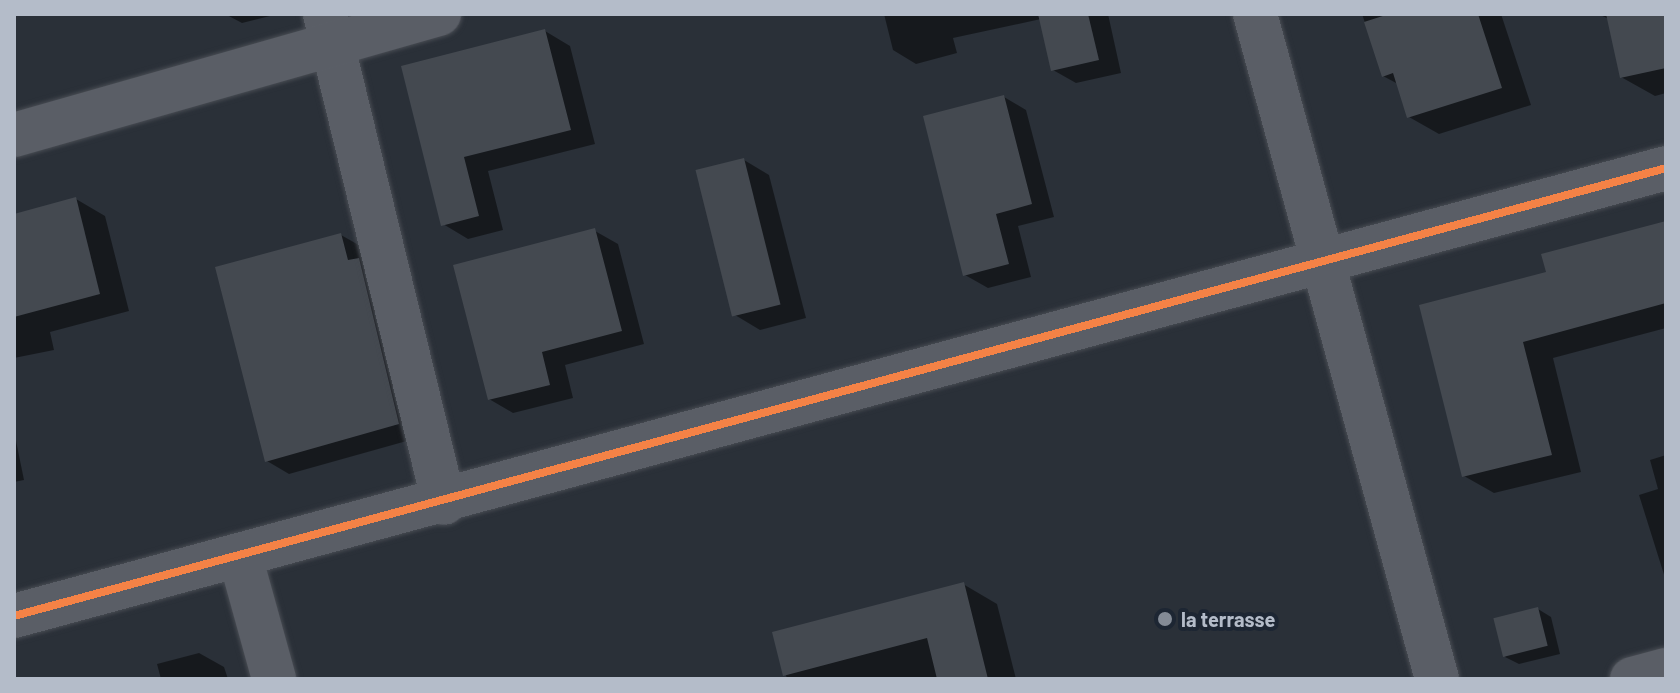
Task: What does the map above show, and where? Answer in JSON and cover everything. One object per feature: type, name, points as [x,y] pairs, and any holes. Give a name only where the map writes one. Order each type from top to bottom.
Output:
[{"type":"street","points":[[14,135],[329,29],[439,14]]},
{"type":"street","points":[[1255,14],[1437,679]]},
{"type":"street","points":[[329,29],[444,503]]},
{"type":"street","points":[[14,616],[444,503],[1666,168]]},
{"type":"street","points":[[240,556],[274,679]]},
{"type":"street","points":[[1632,679],[1666,670]]},
{"type":"building","points":[[1038,14],[1088,14],[1099,60],[1051,71]]},
{"type":"building","points":[[1389,14],[1478,14],[1502,88],[1407,118],[1393,73],[1382,77],[1364,22]]},
{"type":"building","points":[[1606,14],[1666,14],[1666,68],[1620,78]]},
{"type":"building","points":[[545,29],[571,130],[464,157],[479,216],[441,226],[401,66]]},
{"type":"building","points":[[1004,95],[1032,204],[996,214],[1009,264],[963,276],[923,116]]},
{"type":"building","points":[[744,158],[781,305],[732,317],[695,170]]},
{"type":"building","points":[[76,197],[100,294],[14,317],[14,214]]},
{"type":"building","points":[[1666,221],[1666,303],[1523,342],[1552,455],[1462,477],[1419,305],[1546,272],[1541,254]]},
{"type":"building","points":[[595,228],[622,331],[542,352],[550,385],[488,400],[453,265]]},
{"type":"building","points":[[341,233],[348,260],[359,258],[399,424],[265,462],[215,267]]},
{"type":"building","points":[[964,582],[988,679],[937,679],[927,638],[783,676],[772,632]]},
{"type":"building","points":[[1538,607],[1548,646],[1503,657],[1493,618]]},
{"type":"cycle path","points":[[14,616],[1666,168]]},
{"type":"place","name":"la terrasse","points":[[1165,619]]}]
